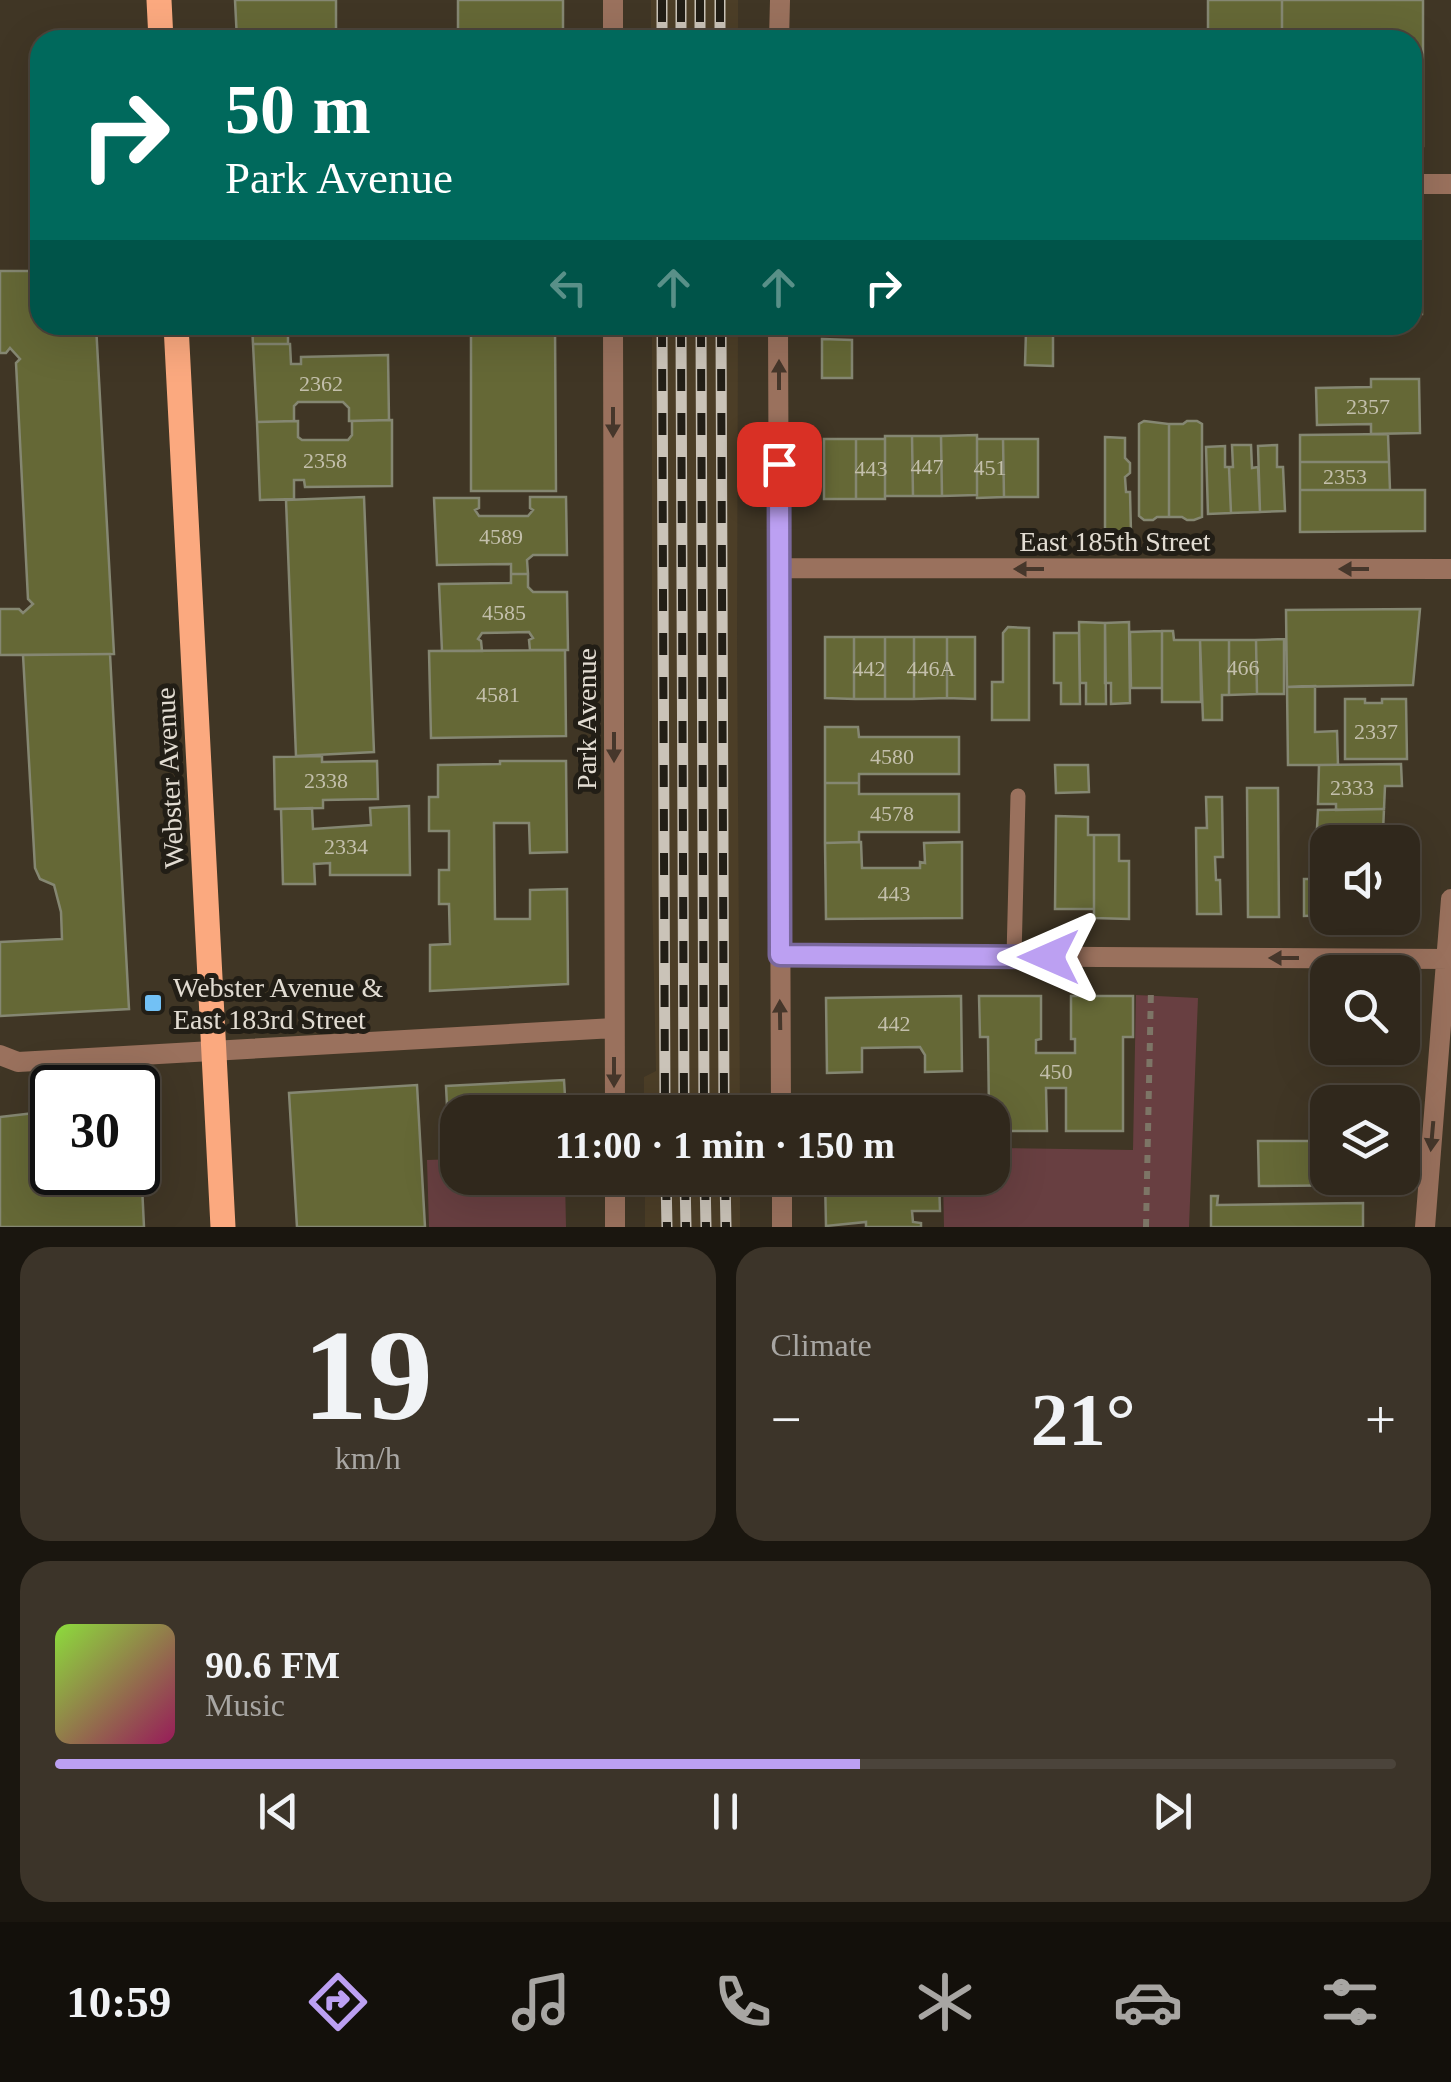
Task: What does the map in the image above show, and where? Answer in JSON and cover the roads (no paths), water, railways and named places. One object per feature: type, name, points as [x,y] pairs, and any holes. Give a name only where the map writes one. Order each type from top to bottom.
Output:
[{"type":"main road","points":[[159,0],[160,30]]},
{"type":"main road","name":"Webster Avenue","points":[[177,335],[223,1227]]},
{"type":"street","points":[[613,0],[613,30]]},
{"type":"street","points":[[779,30],[780,0]]},
{"type":"street","points":[[1422,184],[1451,184]]},
{"type":"street","name":"Park Avenue","points":[[613,335],[615,1095]]},
{"type":"street","points":[[778,335],[781,1095]]},
{"type":"street","name":"East 185th Street","points":[[780,568],[1451,569]]},
{"type":"street","points":[[1424,1227],[1451,899]]},
{"type":"street","points":[[780,955],[1448,959]]},
{"type":"street","points":[[0,1056],[18,1062],[614,1028]]},
{"type":"street","points":[[615,1195],[616,1227]]},
{"type":"street","points":[[782,1195],[782,1227]]},
{"type":"lane","points":[[1014,956],[1018,796]]},
{"type":"railway","points":[[662,0],[662,30]]},
{"type":"railway","points":[[681,0],[681,30]]},
{"type":"railway","points":[[700,0],[700,30]]},
{"type":"railway","points":[[720,0],[720,30]]},
{"type":"railway","points":[[662,335],[665,1095]]},
{"type":"railway","points":[[681,335],[684,1095]]},
{"type":"railway","points":[[701,335],[704,1095]]},
{"type":"railway","points":[[721,335],[724,1095]]},
{"type":"railway","points":[[666,1195],[667,1227]]},
{"type":"railway","points":[[685,1195],[686,1227]]},
{"type":"railway","points":[[705,1195],[706,1227]]},
{"type":"railway","points":[[725,1195],[726,1227]]},
{"type":"place","name":"Webster Avenue & East 183rd Street","points":[[153,1003]]}]
